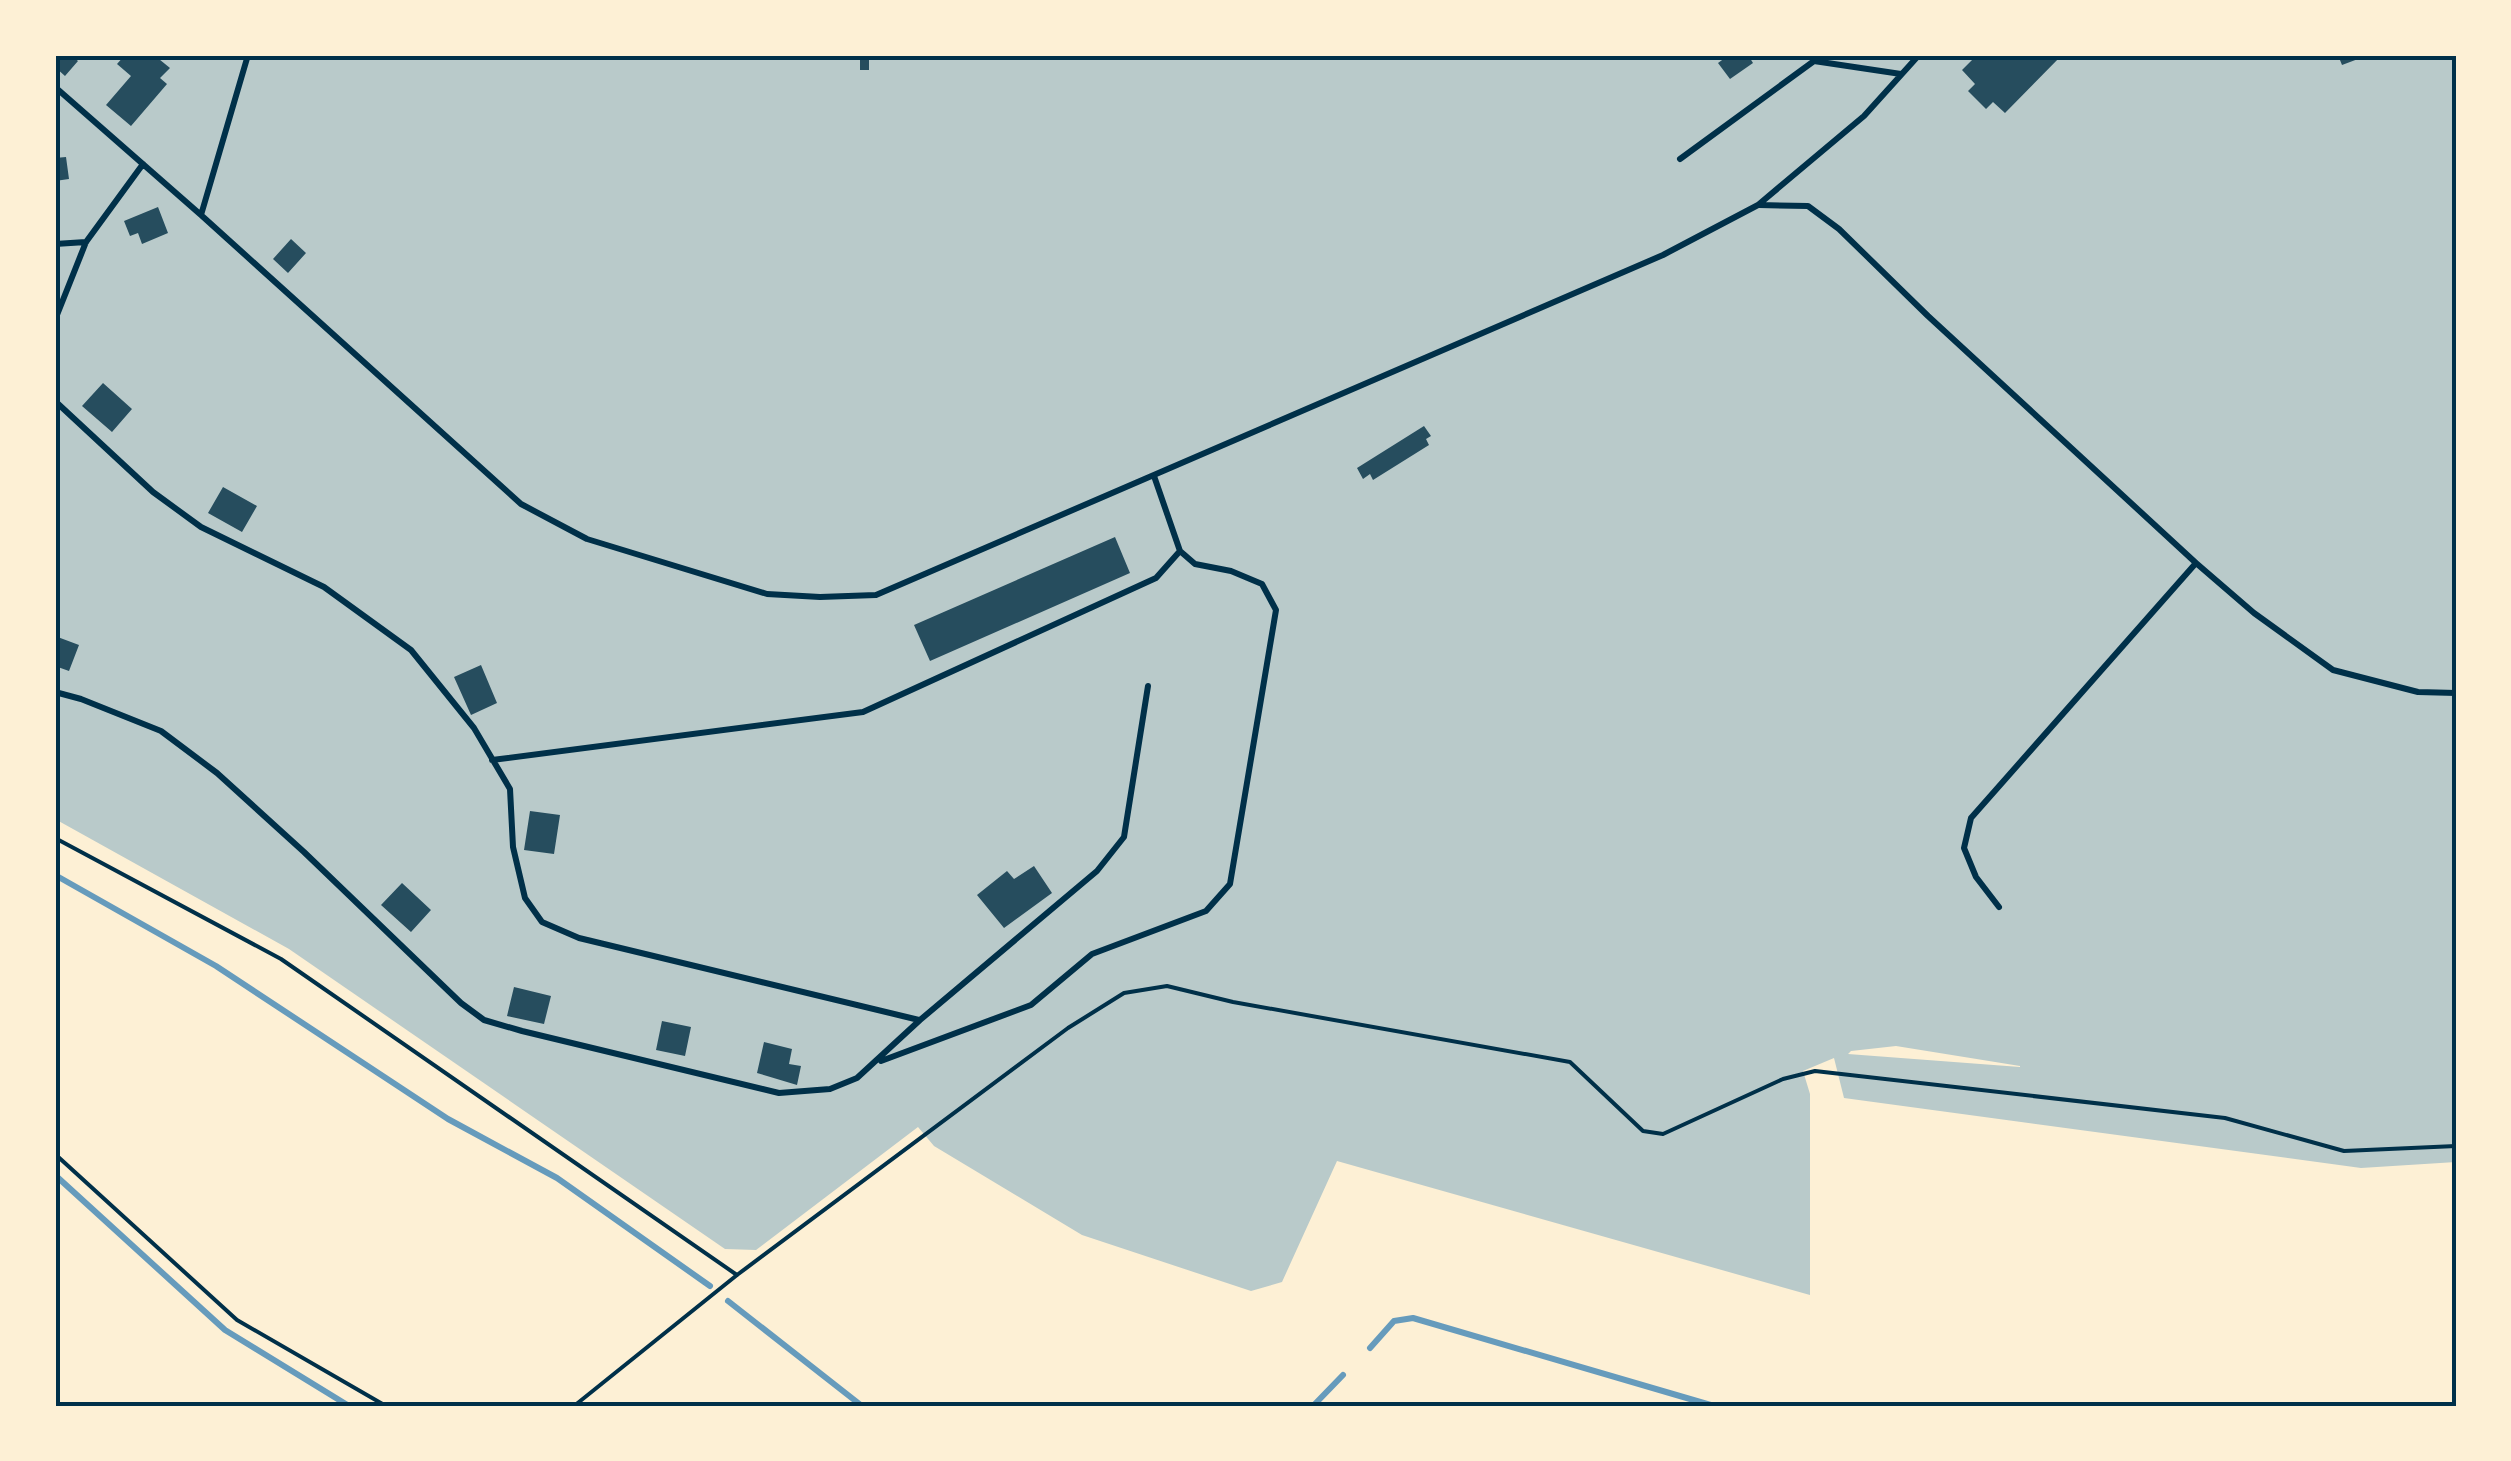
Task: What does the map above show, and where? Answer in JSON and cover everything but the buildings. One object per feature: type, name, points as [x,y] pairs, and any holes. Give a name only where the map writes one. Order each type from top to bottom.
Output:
[{"type":"lane","points":[[200,215],[248,55]]},
{"type":"lane","points":[[55,88],[521,504],[587,539],[767,594],[820,598],[876,594],[1662,255],[1758,206],[1864,116],[1919,55]]},
{"type":"lane","points":[[1680,159],[1814,61],[1902,74]]},
{"type":"lane","points":[[55,320],[86,242],[143,164]]},
{"type":"lane","points":[[1758,206],[1808,206],[1839,228],[1928,316],[2196,564],[2254,614],[2333,670],[2418,692],[2456,693]]},
{"type":"lane","points":[[55,244],[86,242]]},
{"type":"lane","points":[[55,401],[153,492],[201,527],[324,587],[412,650],[474,728],[510,788],[513,847],[525,898],[542,922],[579,938],[920,1020]]},
{"type":"lane","points":[[874,1063],[1030,1005],[1092,954],[1206,911],[1230,884],[1276,610],[1262,584],[1231,571],[1195,564],[1180,552],[1154,476]]},
{"type":"lane","points":[[492,760],[863,712],[1156,578],[1180,552]]},
{"type":"lane","points":[[1999,907],[1976,877],[1964,848],[1970,818],[2196,564]]},
{"type":"lane","points":[[55,692],[161,731],[217,773],[461,1003],[484,1020],[779,1092],[830,1089],[857,1078],[1097,870],[1124,837],[1148,686]]},
{"type":"path","points":[[55,838],[281,959],[737,1275]]},
{"type":"path","points":[[574,1406],[737,1275],[1068,1028],[1124,993],[1168,986],[1233,1002],[1570,1062],[1643,1131],[1663,1134],[1783,1079],[1815,1072],[2225,1118],[2344,1150],[2456,1146]]},
{"type":"path","points":[[55,1154],[237,1320],[386,1406]]},
{"type":"shaded area","points":[[55,55],[2456,55],[2456,1162],[2361,1168],[1844,1098],[1834,1058],[1803,1071],[1810,1094],[1810,1295],[1337,1161],[1282,1282],[1251,1291],[1082,1235],[934,1146],[918,1127],[756,1250],[725,1249],[289,949],[55,819]],"holes":[[[1896,1046],[2020,1067],[1848,1054]]]},
{"type":"waterway","points":[[55,875],[216,966],[448,1119],[557,1178],[710,1286]]},
{"type":"waterway","points":[[55,1175],[225,1330],[349,1406]]},
{"type":"waterway","points":[[728,1301],[862,1406]]},
{"type":"waterway","points":[[1370,1348],[1394,1321],[1413,1318],[1714,1406]]},
{"type":"waterway","points":[[1313,1406],[1343,1375]]}]
